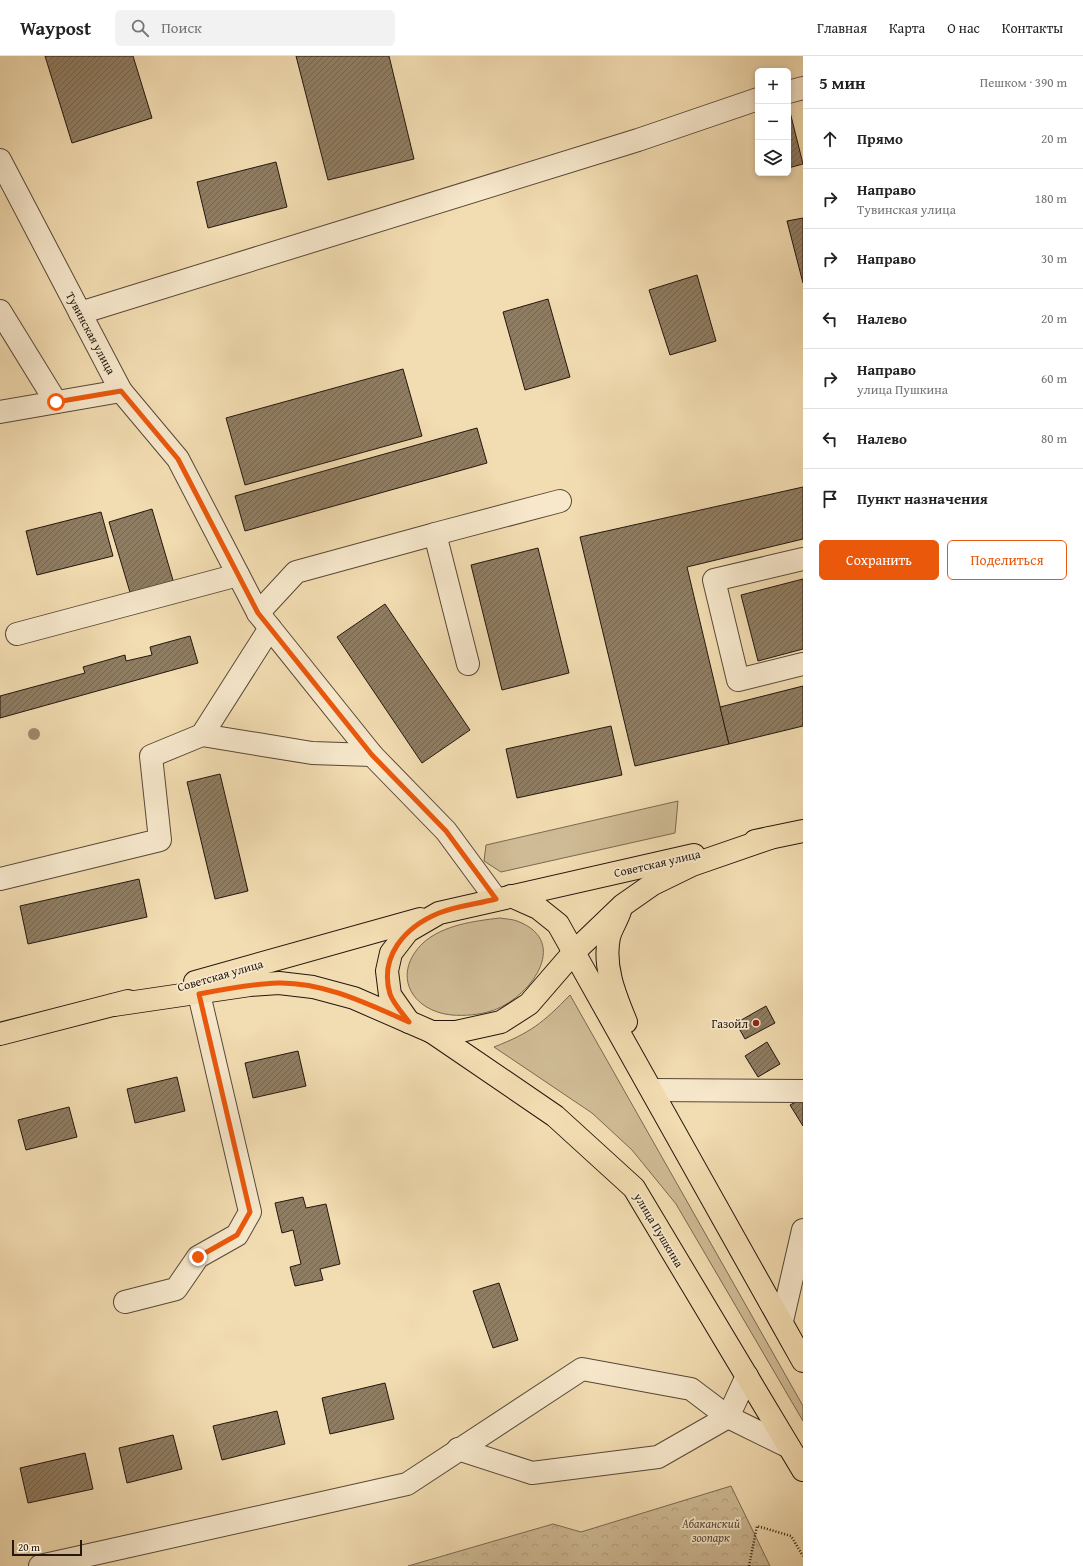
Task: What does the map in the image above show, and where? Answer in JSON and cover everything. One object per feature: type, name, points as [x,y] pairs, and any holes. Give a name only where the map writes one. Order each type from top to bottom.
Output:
[{"type":"main road","name":"Советская улица","points":[[0,1034],[114,1005],[439,913],[803,831]]},
{"type":"main road","points":[[114,1005],[199,994],[250,985],[279,983],[313,987],[354,998],[432,1032],[456,1032],[501,1022],[529,1004],[574,952],[622,905],[653,884],[692,865],[770,838]]},
{"type":"main road","points":[[503,898],[538,908],[558,924],[782,1321],[803,1361]]},
{"type":"main road","points":[[622,905],[610,937],[607,956],[610,981],[652,1090]]},
{"type":"main road","points":[[409,1022],[390,995],[387,971],[391,953],[408,931],[439,913]]},
{"type":"main road","name":"улица Пушкина","points":[[432,1032],[555,1116],[634,1188],[803,1470]]},
{"type":"street","points":[[791,91],[803,88]]},
{"type":"street","points":[[80,313],[638,140],[755,100]]},
{"type":"street","name":"Тувинская улица","points":[[0,160],[121,391],[178,459],[238,575],[264,621],[372,755],[446,831],[503,898]]},
{"type":"street","points":[[0,311],[56,402]]},
{"type":"street","points":[[0,412],[121,391]]},
{"type":"street","points":[[202,735],[264,621],[296,572],[560,501]]},
{"type":"street","points":[[435,534],[468,664]]},
{"type":"street","points":[[803,559],[714,580],[738,680],[803,664]]},
{"type":"street","points":[[18,634],[238,575]]},
{"type":"street","points":[[0,879],[160,840],[152,756],[202,735],[312,753],[372,755]]},
{"type":"street","points":[[125,1302],[176,1289],[198,1257],[237,1235],[250,1212],[199,994]]},
{"type":"street","points":[[652,1090],[803,1091]]},
{"type":"street","points":[[782,1321],[803,1230]]},
{"type":"street","points":[[40,1566],[407,1484],[458,1449],[582,1370],[691,1389],[728,1417],[789,1447]]},
{"type":"street","points":[[458,1449],[532,1473],[658,1457],[728,1417],[747,1376]]},
{"type":"path","points":[[749,1566],[757,1526],[791,1536],[803,1556]]},
{"type":"green space","points":[[678,801],[675,833],[501,872],[484,861],[486,845]]},
{"type":"green space","points":[[500,918],[517,921],[533,930],[542,942],[543,956],[539,970],[519,995],[505,1005],[491,1011],[466,1015],[452,1015],[438,1012],[416,999],[410,989],[407,978],[408,967],[413,955],[423,943],[449,928],[469,922]]},
{"type":"green space","points":[[570,995],[803,1406],[803,1421],[676,1204],[632,1150],[592,1113],[494,1047],[527,1032],[544,1020]]},
{"type":"green space","name":"Абаканский зоопарк","points":[[731,1486],[770,1566],[408,1566],[553,1524],[581,1532]]},
{"type":"building","points":[[45,56],[133,56],[152,118],[72,143]]},
{"type":"building","points":[[296,56],[389,56],[414,159],[328,180]]},
{"type":"building","points":[[791,116],[803,164],[791,167]]},
{"type":"building","points":[[276,162],[287,207],[208,228],[197,182]]},
{"type":"building","points":[[803,218],[803,283],[787,221]]},
{"type":"building","points":[[697,275],[716,341],[670,355],[649,290]]},
{"type":"building","points":[[548,299],[570,377],[525,390],[503,312]]},
{"type":"building","points":[[403,369],[422,436],[245,485],[226,418]]},
{"type":"building","points":[[477,428],[487,463],[245,531],[235,496]]},
{"type":"building","points":[[803,487],[803,539],[687,567],[729,744],[635,766],[580,537]]},
{"type":"building","points":[[152,509],[175,587],[132,599],[109,522]]},
{"type":"building","points":[[101,512],[113,556],[37,575],[26,531]]},
{"type":"building","points":[[538,548],[569,673],[502,690],[471,565]]},
{"type":"building","points":[[803,579],[803,649],[758,661],[741,595]]},
{"type":"building","points":[[385,604],[470,730],[422,763],[337,637]]},
{"type":"building","points":[[190,636],[198,663],[0,718],[0,696],[85,673],[83,667],[125,655],[126,661],[152,655],[150,647]]},
{"type":"building","points":[[803,686],[803,726],[729,744],[720,707]]},
{"type":"building","points":[[611,726],[622,775],[517,798],[506,749]]},
{"type":"building","points":[[220,774],[248,891],[215,899],[187,782]]},
{"type":"building","points":[[139,879],[147,917],[28,944],[20,906]]},
{"type":"building","name":"Газойл","points":[[766,1006],[775,1023],[745,1039],[736,1023]]},
{"type":"building","points":[[767,1042],[780,1064],[758,1077],[745,1056]]},
{"type":"building","points":[[298,1051],[306,1086],[253,1098],[245,1063]]},
{"type":"building","points":[[177,1077],[185,1111],[135,1123],[127,1089]]},
{"type":"building","points":[[803,1098],[803,1126],[790,1105]]},
{"type":"building","points":[[69,1107],[77,1137],[26,1150],[18,1120]]},
{"type":"building","points":[[303,1197],[306,1208],[326,1204],[340,1264],[320,1269],[323,1280],[295,1286],[290,1267],[301,1264],[293,1230],[282,1233],[275,1203]]},
{"type":"building","points":[[499,1283],[518,1340],[493,1348],[473,1291]]},
{"type":"building","points":[[385,1383],[394,1419],[330,1434],[322,1398]]},
{"type":"building","points":[[277,1411],[285,1444],[222,1460],[213,1426]]},
{"type":"building","points":[[173,1435],[182,1469],[127,1483],[119,1448]]},
{"type":"building","points":[[85,1453],[93,1489],[28,1503],[20,1468]]},
{"type":"place","name":"Газойл","points":[[756,1023]]},
{"type":"route","points":[[56,402],[121,391],[178,459],[258,613],[372,755],[446,831],[496,899],[439,913],[408,931],[391,953],[387,971],[390,995],[409,1022],[354,998],[313,987],[279,983],[250,985],[199,994],[250,1212],[237,1235],[198,1257]]}]
